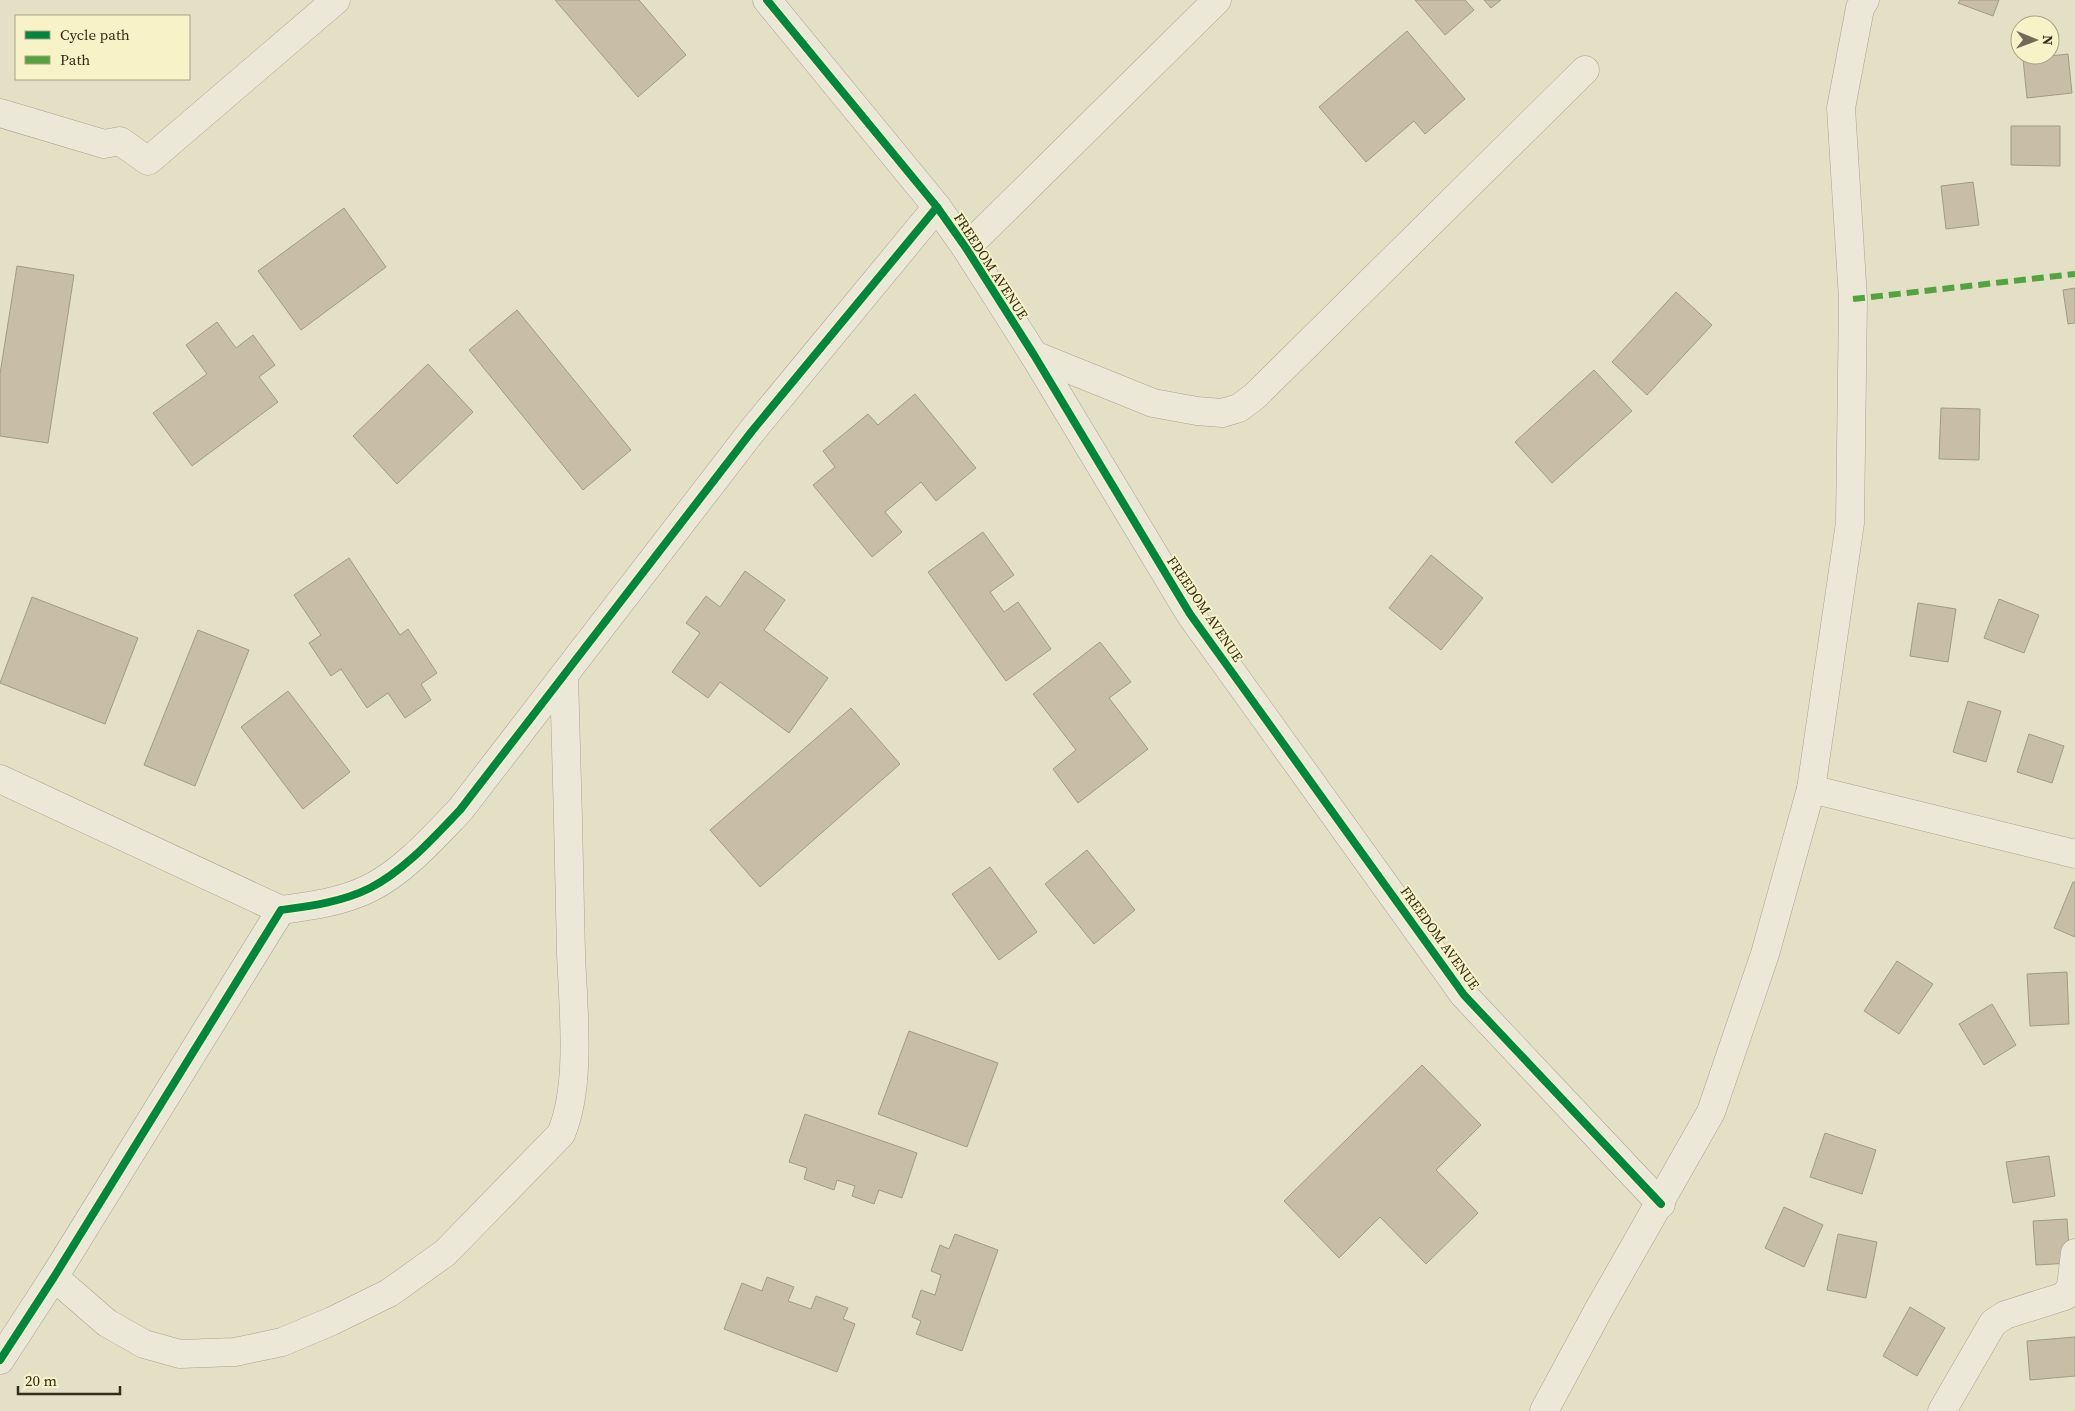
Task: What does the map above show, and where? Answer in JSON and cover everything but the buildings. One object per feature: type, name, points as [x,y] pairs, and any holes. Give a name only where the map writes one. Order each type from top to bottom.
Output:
[{"type":"street","points":[[0,113],[104,144],[120,141],[148,161],[336,0]]},
{"type":"street","name":"FREEDOM AVENUE","points":[[767,0],[937,207],[966,248],[1034,355],[1190,614],[1464,994],[1661,1204]]},
{"type":"street","points":[[966,248],[1217,0]]},
{"type":"street","points":[[1544,1411],[1599,1309],[1661,1204],[1711,1112],[1765,954],[1811,789],[1850,523],[1853,300],[1842,108],[1860,8],[1865,0]]},
{"type":"street","points":[[1034,355],[1153,403],[1197,411],[1222,412],[1239,408],[1255,396],[1585,70]]},
{"type":"street","points":[[0,780],[281,910],[341,900],[371,888],[415,857],[460,810],[752,431],[937,207]]},
{"type":"street","points":[[54,1277],[107,1323],[144,1344],[180,1354],[235,1352],[282,1342],[332,1321],[389,1293],[445,1253],[561,1134],[568,1116],[572,1096],[573,1034],[564,676]]},
{"type":"street","points":[[1811,789],[2075,854]]},
{"type":"street","points":[[0,1360],[54,1277],[281,910]]},
{"type":"street","points":[[1942,1411],[1993,1323],[2005,1315],[2065,1296],[2071,1286],[2075,1253]]},
{"type":"marked path","points":[[1853,299],[2075,274]]},
{"type":"cycle path","points":[[767,0],[937,207],[966,248],[1034,355],[1190,614],[1464,995],[1661,1204]]},
{"type":"cycle path","points":[[0,1360],[54,1277],[281,910],[337,900],[359,893],[383,881],[407,863],[460,810],[752,431],[937,207]]}]
